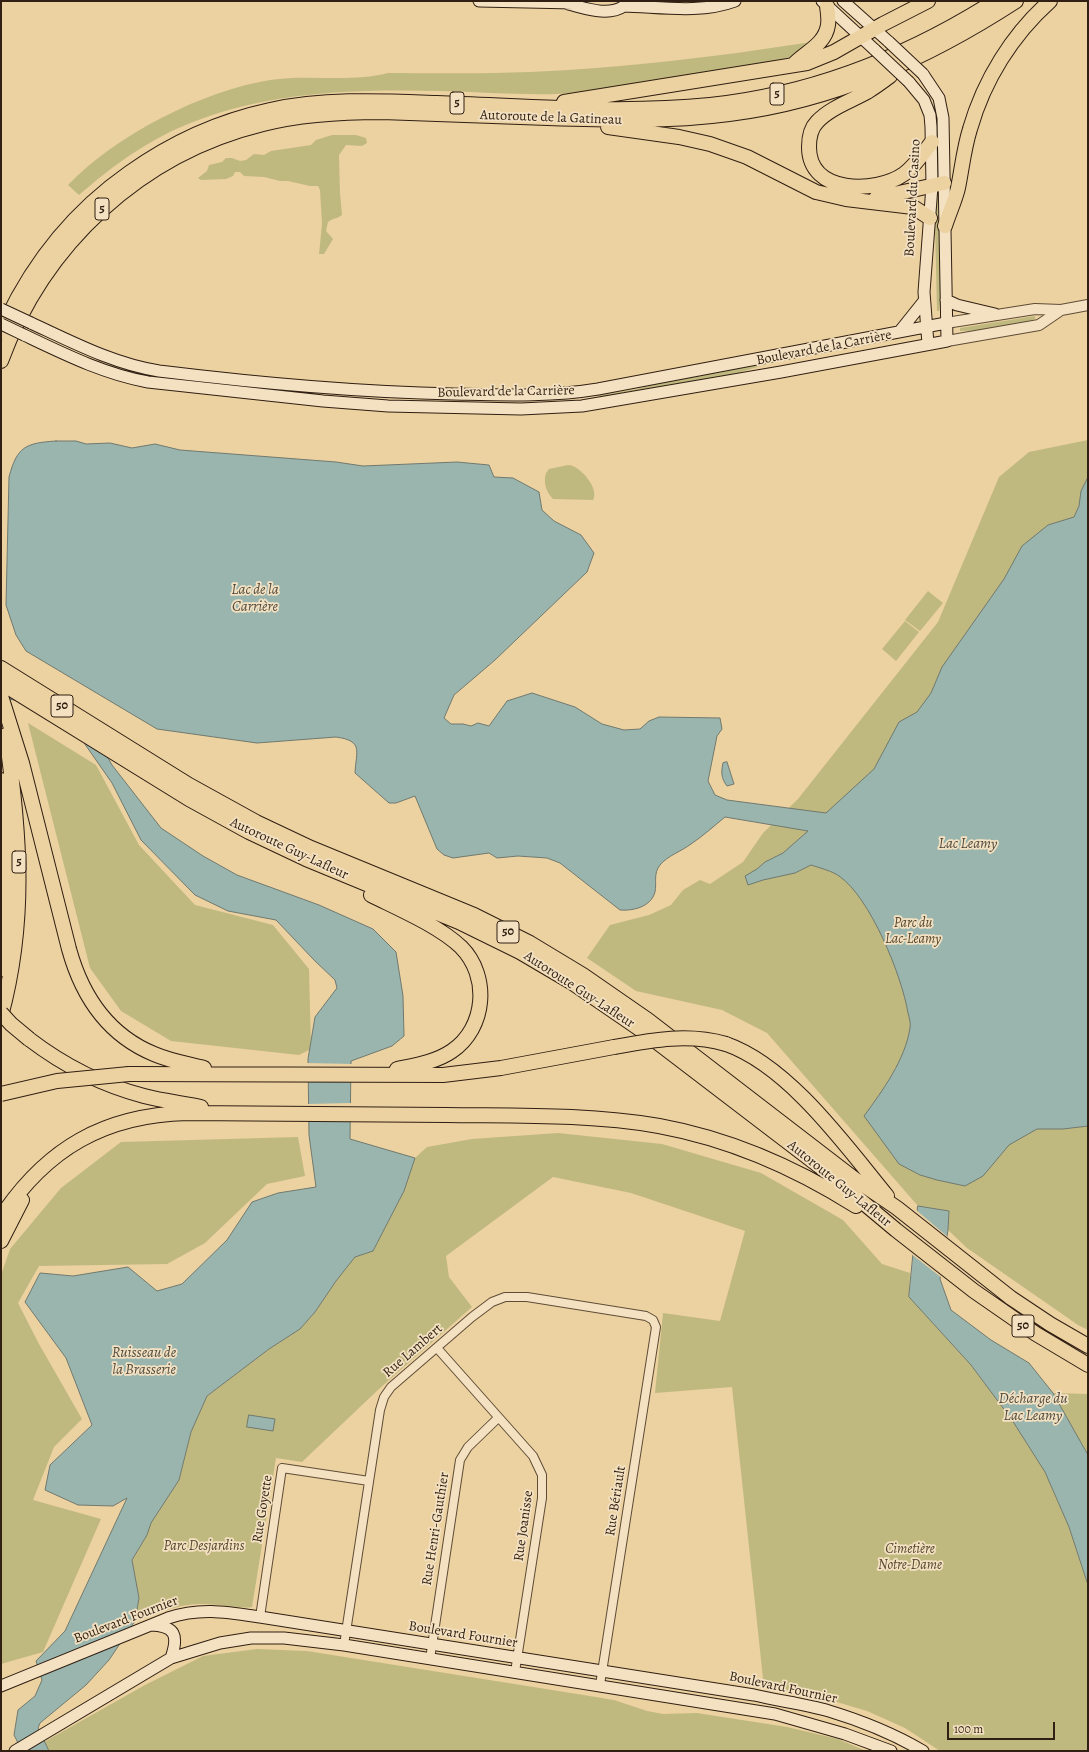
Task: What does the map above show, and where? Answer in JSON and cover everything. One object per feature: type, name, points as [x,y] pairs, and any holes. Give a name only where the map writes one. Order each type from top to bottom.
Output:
[{"type":"highway","points":[[540,106],[591,96],[792,67],[819,59],[874,28],[928,1]]},
{"type":"highway","name":"Autoroute de la Gatineau","points":[[1,332],[17,299],[36,268],[54,244],[80,215],[104,192],[141,165],[175,145],[208,129],[269,110],[326,102],[372,101],[625,109],[676,108],[739,101],[787,92],[833,79],[893,57],[939,35],[995,1]]},
{"type":"highway","name":"Autoroute de la Gatineau","points":[[1,361],[15,326],[37,286],[59,255],[85,225],[114,199],[147,174],[172,159],[206,142],[264,123],[302,116],[334,113],[382,112],[561,119],[654,120],[698,118],[788,104],[867,79],[916,58],[963,33],[1016,1]]},
{"type":"highway","points":[[944,226],[958,189],[963,157],[970,128],[986,85],[1011,44],[1026,25],[1050,1]]},
{"type":"highway","points":[[792,67],[800,57],[817,46],[824,36],[828,23],[825,4]]},
{"type":"highway","points":[[916,58],[869,91],[822,118],[816,124],[810,136],[809,155],[813,165],[819,173],[830,182],[845,186],[869,186],[888,182],[904,174],[913,166],[932,142]]},
{"type":"highway","points":[[561,119],[679,137],[710,144],[747,157],[816,192],[840,198],[913,207],[930,218]]},
{"type":"highway","points":[[864,200],[938,184]]},
{"type":"highway","name":"Autoroute Guy-Lafleur","points":[[1,668],[222,818],[306,859],[459,922],[520,952],[571,982],[641,1030],[817,1164],[896,1230],[961,1281],[1022,1325],[1088,1365]]},
{"type":"highway","name":"Autoroute Guy-Lafleur","points":[[1,683],[256,822],[311,848],[464,910],[554,957],[593,981],[643,1016],[856,1180],[897,1208],[962,1261],[1026,1309],[1088,1346]]},
{"type":"highway","points":[[1,701],[22,763],[71,957],[78,978],[94,1007],[111,1026],[140,1047],[160,1056],[224,1074]]},
{"type":"highway","name":"5","points":[[1,701],[15,802],[20,871],[18,922],[10,976],[1,1016]]},
{"type":"highway","name":"5","points":[[1,780],[9,889],[6,935],[1,969]]},
{"type":"highway","points":[[306,859],[448,936],[468,955],[478,974],[481,992],[478,1015],[470,1032],[459,1045],[448,1054],[435,1060],[371,1075]]},
{"type":"highway","points":[[1,1013],[11,1024],[29,1039],[69,1066],[105,1083],[142,1095],[223,1113]]},
{"type":"highway","points":[[1,1094],[63,1080],[129,1074],[371,1075],[471,1072],[517,1065],[650,1040],[701,1038],[726,1044],[748,1053],[762,1062],[791,1086],[820,1116],[897,1208]]},
{"type":"highway","points":[[1,1217],[12,1201],[42,1169],[60,1153],[79,1140],[116,1123],[142,1117],[160,1114],[223,1113],[570,1117],[622,1121],[675,1130],[742,1148],[785,1167],[833,1192],[896,1230]]},
{"type":"highway","points":[[1,1241],[19,1205],[42,1169]]},
{"type":"main road","points":[[479,1],[568,4],[586,1]]},
{"type":"main road","points":[[666,7],[683,6],[703,1]]},
{"type":"main road","points":[[568,4],[593,10],[617,11],[620,4],[687,9],[708,8],[735,1]]},
{"type":"main road","name":"Boulevard du Casino","points":[[844,1],[923,74],[936,94],[942,113],[938,184],[930,218],[925,268],[924,301],[928,344]]},
{"type":"main road","name":"Boulevard du Casino","points":[[825,4],[909,82],[920,95],[928,110],[944,226],[947,341]]},
{"type":"main road","points":[[946,300],[957,305],[995,314]]},
{"type":"main road","points":[[900,331],[924,301]]},
{"type":"main road","name":"Boulevard de la Carrière","points":[[1,309],[105,356],[159,371],[382,392],[524,396],[570,393],[612,386],[946,323]]},
{"type":"main road","name":"Boulevard de la Carrière","points":[[1,324],[94,366],[129,379],[367,405],[487,409],[582,406],[947,341]]},
{"type":"main road","name":"Boulevard Fournier","points":[[1,1686],[151,1624],[183,1613],[201,1610],[260,1617],[517,1659],[754,1695],[828,1711],[899,1737],[923,1751]]},
{"type":"main road","points":[[151,1624],[166,1627],[174,1634],[175,1644],[171,1658]]},
{"type":"main road","name":"Boulevard Fournier","points":[[15,1751],[171,1658],[220,1643],[251,1638],[284,1638],[344,1645],[775,1714],[845,1734],[892,1751]]},
{"type":"street","name":"Boulevard de la Carrière","points":[[946,323],[995,314],[1035,309],[1061,310],[1088,306]]},
{"type":"street","name":"Boulevard de la Carrière","points":[[947,341],[1039,325],[1061,310]]},
{"type":"street","name":"Rue Lambert","points":[[344,1645],[380,1410],[384,1397],[391,1387],[485,1306],[497,1299],[512,1296],[527,1297],[646,1316],[653,1320]]},
{"type":"street","name":"Rue Bériault","points":[[600,1686],[656,1332],[655,1323],[653,1320]]},
{"type":"street","name":"Rue Joanisse","points":[[437,1348],[533,1456],[540,1468],[542,1498],[516,1672]]},
{"type":"street","name":"Rue Henri-Gauthier","points":[[430,1659],[460,1460],[468,1447],[498,1418]]},
{"type":"street","name":"Rue Goyette","points":[[260,1617],[282,1468],[369,1481]]},
{"type":"green space","points":[[805,43],[810,44],[788,58],[766,64],[599,90],[556,94],[527,94],[410,90],[347,92],[284,98],[223,112],[177,128],[133,153],[105,173],[79,195],[68,185],[110,149],[162,118],[216,94],[270,80],[285,78],[344,78],[374,76],[388,73],[495,73],[599,68],[737,53]]},
{"type":"green space","points":[[332,135],[356,135],[366,138],[367,143],[362,146],[346,145],[339,155],[342,215],[328,222],[326,231],[333,239],[324,254],[319,254],[322,224],[320,190],[318,186],[280,181],[264,177],[244,176],[240,172],[235,172],[233,176],[226,179],[201,180],[198,178],[207,171],[209,165],[222,162],[226,158],[232,158],[240,161],[246,160],[254,154],[264,155],[271,151],[311,145],[316,140]]},
{"type":"green space","points":[[937,195],[941,297],[939,311],[937,311],[935,225]]},
{"type":"green space","points":[[1035,316],[1035,319],[1008,327],[989,330],[960,331],[960,328]]},
{"type":"green space","points":[[914,333],[914,335],[770,363],[722,378],[687,382],[609,396],[594,396],[637,389],[658,382]]},
{"type":"green space","name":"Parc du Lac-Leamy","points":[[1088,440],[1088,1330],[1078,1325],[967,1248],[948,1230],[949,1211],[918,1206],[767,1033],[722,1010],[636,991],[587,958],[610,925],[649,915],[671,905],[683,890],[700,880],[710,884],[743,862],[763,833],[798,799],[938,622],[999,477],[1029,452]]},
{"type":"green space","points":[[568,465],[578,469],[588,478],[594,490],[593,500],[553,499],[547,490],[545,483],[546,473],[549,469]]},
{"type":"green space","points":[[928,591],[943,603],[920,631],[905,620]]},
{"type":"green space","points":[[905,621],[919,632],[896,661],[882,649]]},
{"type":"green space","points":[[28,723],[96,765],[139,845],[195,905],[273,925],[309,969],[311,1049],[299,1055],[171,1041],[121,1011],[90,968]]},
{"type":"green space","name":"Cimetière Notre-Dame","points":[[558,1133],[662,1144],[761,1173],[843,1220],[882,1264],[910,1273],[909,1297],[971,1365],[1012,1420],[1045,1472],[1069,1527],[1088,1585],[1088,1751],[940,1751],[905,1728],[867,1711],[830,1700],[764,1688],[732,1387],[655,1393],[663,1313],[720,1321],[745,1231],[631,1193],[553,1177],[446,1256],[449,1277],[472,1307],[380,1388],[302,1462],[276,1458],[252,1607],[203,1604],[190,1605],[166,1610],[135,1621],[139,1598],[132,1561],[147,1535],[151,1523],[179,1480],[191,1432],[207,1396],[269,1349],[300,1329],[315,1312],[336,1281],[355,1257],[373,1251],[404,1191],[415,1158],[427,1147],[472,1139]]},
{"type":"green space","points":[[298,1137],[305,1176],[267,1184],[205,1243],[167,1264],[39,1266],[18,1303],[39,1344],[82,1419],[54,1447],[33,1500],[101,1519],[43,1652],[1,1664],[1,1275],[10,1249],[61,1188],[121,1142]]},
{"type":"green space","points":[[1053,1393],[1088,1394],[1088,1455]]},
{"type":"green space","points":[[257,1649],[307,1651],[614,1700],[647,1711],[663,1714],[697,1713],[787,1727],[838,1739],[866,1751],[49,1751],[44,1742],[145,1685],[203,1656]]},
{"type":"water","name":"Lac de la Carrière","points":[[76,441],[86,444],[110,443],[132,448],[155,444],[180,450],[336,462],[363,466],[457,462],[489,465],[494,477],[513,478],[539,492],[542,510],[554,521],[581,535],[594,553],[587,572],[495,660],[454,695],[444,718],[451,724],[471,726],[478,723],[489,726],[507,701],[532,693],[575,707],[602,724],[624,730],[640,729],[649,721],[659,717],[720,718],[722,729],[717,736],[708,781],[715,795],[727,800],[826,813],[874,769],[899,722],[917,712],[931,693],[942,667],[1004,579],[1022,546],[1048,525],[1074,517],[1079,506],[1081,491],[1088,477],[1088,1126],[1063,1129],[1037,1129],[1009,1145],[983,1176],[965,1186],[920,1175],[899,1164],[864,1116],[886,1085],[898,1063],[907,1040],[910,1026],[905,997],[899,979],[883,938],[873,919],[851,886],[836,874],[822,868],[811,865],[795,873],[748,885],[745,876],[765,862],[783,853],[808,831],[725,817],[687,847],[660,865],[656,875],[655,892],[653,897],[646,905],[636,909],[620,910],[560,863],[547,858],[518,856],[497,858],[489,853],[453,858],[444,855],[437,849],[415,796],[396,803],[389,803],[355,773],[357,753],[355,744],[351,741],[336,737],[257,743],[157,729],[26,651],[16,635],[6,605],[9,477],[15,459],[24,448],[37,443]]},
{"type":"water","name":"Ruisseau de la Brasserie","points":[[27,693],[96,737],[112,765],[161,828],[203,856],[237,875],[319,905],[373,929],[396,952],[403,996],[404,1036],[392,1046],[351,1061],[350,1139],[415,1158],[404,1191],[373,1251],[355,1257],[336,1281],[315,1312],[300,1329],[269,1349],[207,1396],[191,1432],[179,1480],[151,1523],[147,1535],[132,1560],[139,1598],[135,1621],[109,1660],[86,1685],[40,1723],[38,1728],[49,1751],[22,1751],[14,1735],[18,1710],[35,1696],[42,1680],[36,1661],[65,1631],[127,1498],[113,1506],[78,1505],[45,1490],[50,1465],[92,1425],[66,1358],[25,1302],[40,1273],[73,1276],[128,1267],[157,1291],[182,1284],[227,1240],[252,1202],[278,1193],[316,1187],[309,1135],[308,1059],[315,1017],[337,988],[335,980],[276,920],[228,911],[195,895],[141,840],[112,783],[82,740],[18,701],[1,697]]},
{"type":"water","points":[[727,762],[734,784],[727,786],[722,772],[723,763]]},
{"type":"water","name":"Décharge du Lac Leamy","points":[[918,1206],[949,1211],[948,1230],[940,1279],[951,1310],[991,1340],[1029,1363],[1053,1393],[1088,1455],[1088,1585],[1069,1527],[1045,1472],[1012,1420],[971,1365],[909,1297]]},
{"type":"water","points":[[249,1415],[275,1419],[273,1431],[247,1427]]},
{"type":"pier","points":[[306,1063],[353,1064],[353,1080],[306,1080]]},
{"type":"pier","points":[[352,1103],[352,1122],[307,1121],[307,1104]]},
{"type":"pier","points":[[915,1209],[949,1238],[942,1278],[910,1253]]},
{"type":"water label","name":"Lac Leamy","points":[[968,844]]},
{"type":"park label","name":"Parc Desjardins","points":[[204,1547]]}]
